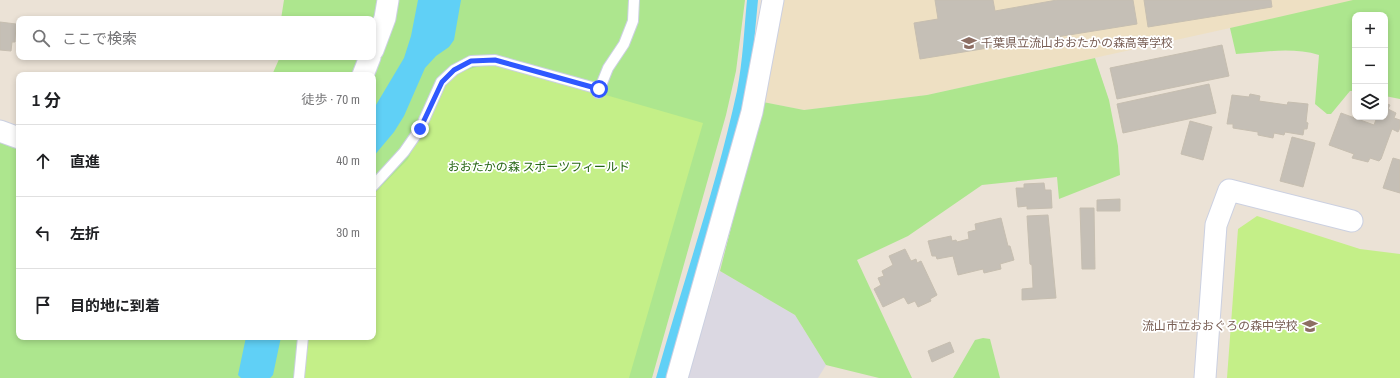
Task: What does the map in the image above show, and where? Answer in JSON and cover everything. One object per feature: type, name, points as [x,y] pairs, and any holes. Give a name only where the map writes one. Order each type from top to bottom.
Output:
[{"type":"street","points":[[376,42],[385,18],[388,0]]},
{"type":"street","points":[[677,378],[752,112],[773,0]]},
{"type":"street","points":[[364,72],[369,60]]},
{"type":"street","points":[[0,131],[16,137]]},
{"type":"street","points":[[1205,378],[1216,225],[1229,190],[1352,221]]},
{"type":"lane","points":[[376,183],[404,152],[420,129],[442,82],[454,70],[471,61],[495,60],[598,91],[608,68],[624,44],[633,21],[634,0]]},
{"type":"lane","points":[[299,378],[303,340]]},
{"type":"shaded area","name":"千葉県立流山おおたかの森高等学校","points":[[783,0],[1400,0],[1353,1],[927,95],[804,110],[763,102]]},
{"type":"shaded area","points":[[720,271],[795,315],[826,365],[818,378],[687,378]]},
{"type":"green space","points":[[284,0],[381,0],[376,17],[281,16]]},
{"type":"green space","name":"おおたかの森 スポーツフィールド","points":[[394,0],[745,0],[736,71],[726,115],[652,378],[0,378],[0,140],[16,145],[16,340],[376,340],[376,72],[374,72]]},
{"type":"green space","points":[[1353,0],[1400,0],[1400,99],[1388,97],[1388,12],[1352,12],[1352,91],[1350,91],[1331,114],[1327,114],[1315,104],[1319,55],[1299,51],[1267,51],[1236,54],[1230,28]]},
{"type":"green space","points":[[1095,58],[1109,100],[1118,146],[1120,175],[1059,199],[1057,177],[982,185],[908,236],[857,260],[912,378],[879,378],[826,365],[795,315],[720,271],[763,102],[804,110],[927,95]]},
{"type":"green space","points":[[279,60],[362,60],[356,72],[273,72]]},
{"type":"green space","name":"おおたかの森 スポーツフィールド","points":[[486,64],[512,68],[703,123],[629,378],[304,378],[307,340],[376,340],[376,192],[408,159],[443,87],[454,74]]},
{"type":"green space","name":"流山市立おおぐろの森中学校","points":[[1257,216],[1360,249],[1400,254],[1400,378],[1227,378],[1238,229]]},
{"type":"green space","points":[[983,338],[990,339],[1000,378],[953,378],[975,340]]},
{"type":"water","points":[[418,0],[461,0],[454,40],[449,47],[436,56],[425,68],[404,116],[394,132],[376,153],[376,105],[404,58],[411,36]]},
{"type":"water","points":[[747,0],[758,0],[753,53],[742,111],[668,378],[656,378],[729,127],[739,79]]},
{"type":"water","points":[[245,340],[280,340],[273,375],[270,378],[241,378],[238,375]]},
{"type":"building","points":[[935,0],[993,0],[995,11],[1057,0],[1133,0],[1137,24],[920,59],[914,23],[938,19]]},
{"type":"building","points":[[1144,0],[1271,0],[1272,7],[1148,27]]},
{"type":"building","points":[[0,22],[16,24],[15,42],[12,42],[11,51],[0,50]]},
{"type":"building","points":[[1222,45],[1229,76],[1117,99],[1110,68]]},
{"type":"building","points":[[1209,84],[1216,113],[1123,133],[1117,104]]},
{"type":"building","points":[[1250,94],[1260,96],[1259,101],[1287,105],[1288,102],[1308,104],[1306,122],[1308,123],[1307,129],[1304,129],[1303,135],[1285,132],[1284,135],[1274,133],[1273,138],[1258,135],[1258,132],[1233,128],[1233,124],[1227,124],[1232,95],[1249,97]]},
{"type":"building","points":[[1388,109],[1396,113],[1394,118],[1400,120],[1400,128],[1398,132],[1392,129],[1379,161],[1370,158],[1368,162],[1352,158],[1354,154],[1329,145],[1341,113],[1352,117],[1352,120],[1360,120],[1374,125],[1376,120],[1388,120]]},
{"type":"building","points":[[1190,121],[1212,127],[1203,160],[1181,154]]},
{"type":"building","points":[[1292,137],[1315,143],[1303,187],[1280,181]]},
{"type":"building","points":[[1393,158],[1400,160],[1400,193],[1383,188]]},
{"type":"building","points":[[1044,183],[1045,190],[1051,190],[1052,208],[1027,209],[1027,206],[1018,207],[1016,188],[1024,188],[1024,184]]},
{"type":"building","points":[[1120,199],[1120,211],[1097,211],[1097,200]]},
{"type":"building","points":[[1080,208],[1094,208],[1095,269],[1082,269]]},
{"type":"building","points":[[1048,215],[1056,298],[1022,300],[1022,289],[1033,288],[1027,216]]},
{"type":"building","points":[[1001,218],[1008,246],[1010,246],[1014,260],[1000,264],[1001,269],[984,273],[983,269],[958,275],[953,256],[937,259],[936,256],[932,256],[928,241],[951,236],[952,241],[956,240],[957,242],[969,239],[968,232],[976,230],[975,224]]},
{"type":"building","points":[[905,249],[911,261],[916,259],[917,263],[921,261],[937,295],[930,299],[931,301],[918,307],[915,301],[908,304],[904,297],[883,307],[874,289],[881,285],[878,278],[884,276],[882,271],[893,265],[889,256]]},
{"type":"building","points":[[950,342],[954,352],[932,362],[928,351]]},
{"type":"place","name":"千葉県立流山おおたかの森高等学校","points":[[969,43]]},
{"type":"place","name":"流山市立おおぐろの森中学校","points":[[1310,326]]},
{"type":"route","points":[[420,129],[436,90],[442,82],[454,70],[471,61],[495,60],[599,89]]}]
